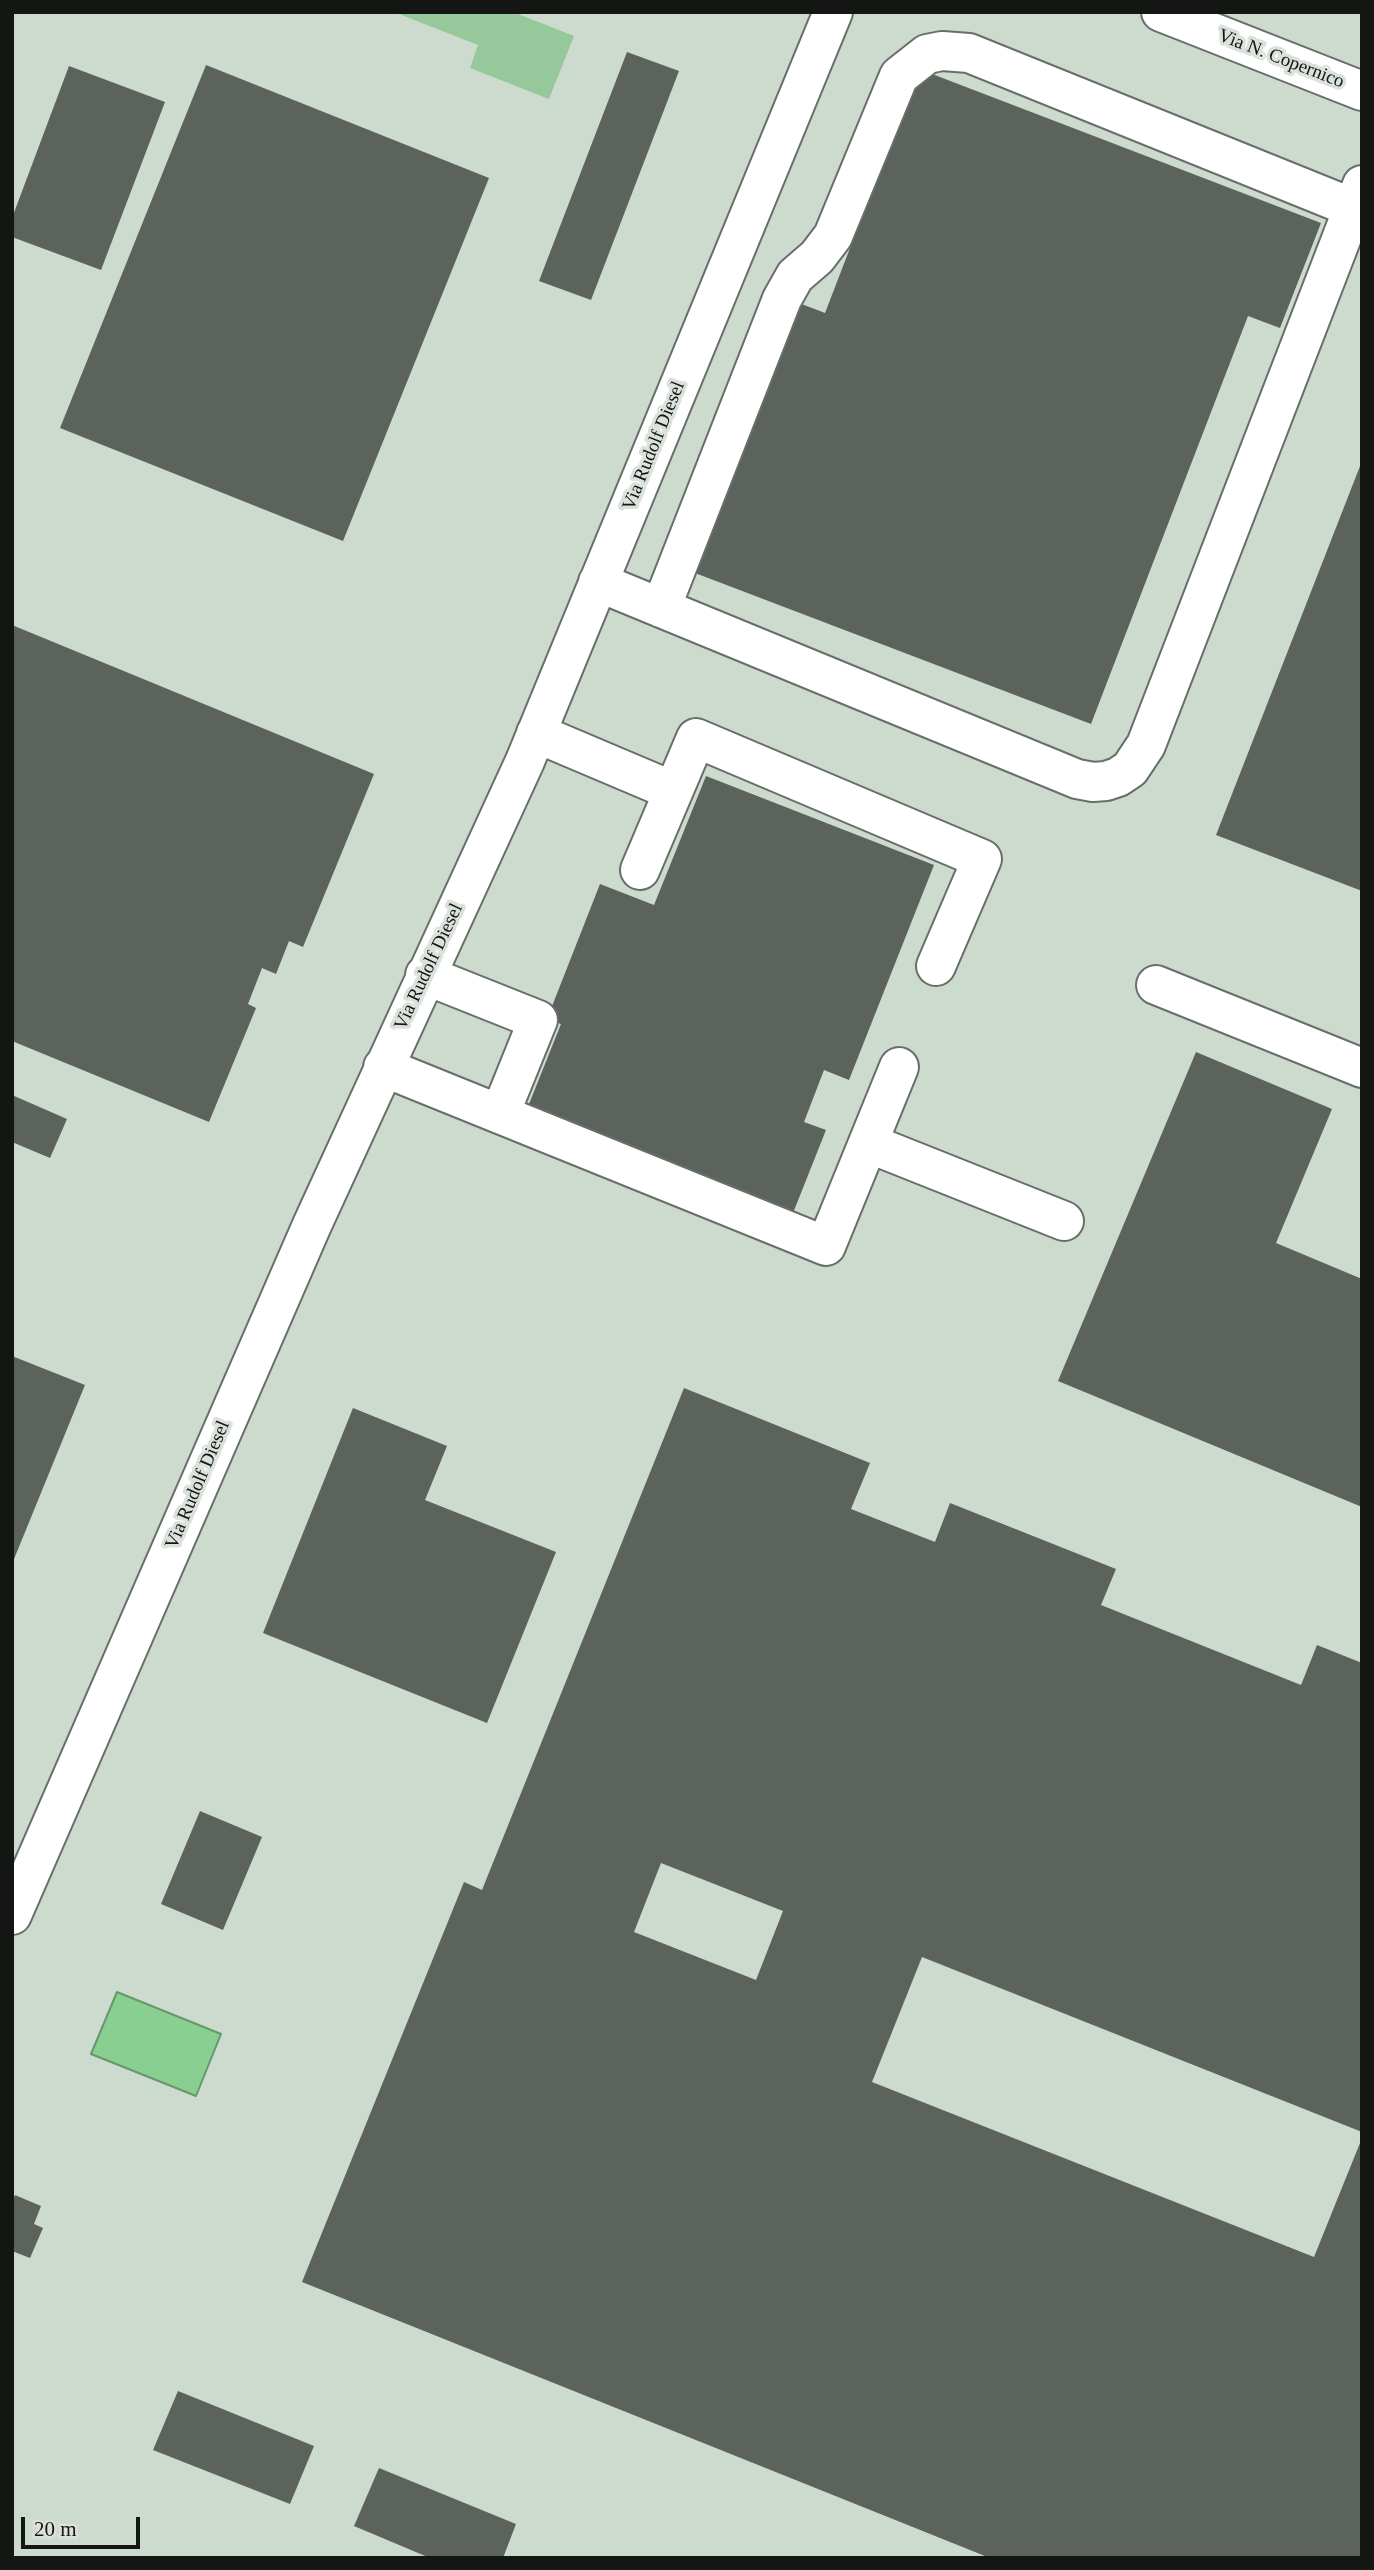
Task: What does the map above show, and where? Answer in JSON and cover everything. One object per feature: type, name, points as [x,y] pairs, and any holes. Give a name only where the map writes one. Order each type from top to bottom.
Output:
[{"type":"street","name":"Via Rudolf Diesel","points":[[12,1915],[249,1366],[536,733],[833,12]]},
{"type":"street","name":"Via N. Copernico","points":[[1161,12],[1233,25],[1362,91]]},
{"type":"street","points":[[598,582],[661,608],[1077,779],[1093,782],[1118,776],[1130,769],[1146,745],[1357,197],[968,53],[942,51],[928,54],[899,76],[833,236],[826,248],[795,276],[788,286],[661,608]]},
{"type":"street","points":[[536,733],[673,791]]},
{"type":"street","points":[[640,870],[696,738],[982,859],[936,966]]},
{"type":"street","points":[[425,975],[538,1020],[500,1114]]},
{"type":"street","points":[[1156,985],[1362,1068]]},
{"type":"street","points":[[383,1067],[826,1246],[899,1067]]},
{"type":"street","points":[[868,1143],[1064,1221]]},
{"type":"shaded area","points":[[12,12],[1362,12],[1362,2558],[12,2558]]},
{"type":"shaded area","points":[[394,12],[513,12],[574,36],[549,99],[470,68],[478,45]]},
{"type":"shaded area","points":[[117,1992],[221,2034],[196,2096],[91,2054]]},
{"type":"building","points":[[627,52],[679,71],[591,300],[539,281]]},
{"type":"building","points":[[206,65],[489,178],[343,541],[60,428]]},
{"type":"building","points":[[69,66],[165,102],[101,270],[12,237],[12,218]]},
{"type":"building","points":[[919,69],[1321,223],[1280,328],[1248,316],[1091,724],[695,573],[799,303],[825,313]]},
{"type":"building","points":[[1362,461],[1362,891],[1216,835]]},
{"type":"building","points":[[12,625],[374,774],[303,947],[289,941],[276,974],[262,968],[248,1004],[256,1008],[209,1122],[12,1041]]},
{"type":"building","points":[[706,776],[934,865],[849,1080],[824,1070],[804,1122],[826,1130],[793,1213],[527,1109],[561,1024],[547,1019],[600,884],[654,905]]},
{"type":"building","points":[[1196,1052],[1332,1109],[1276,1243],[1362,1279],[1362,1507],[1058,1381]]},
{"type":"building","points":[[12,1095],[67,1119],[50,1158],[12,1142]]},
{"type":"building","points":[[12,1356],[85,1385],[12,1564]]},
{"type":"building","points":[[684,1388],[870,1463],[851,1509],[935,1542],[950,1503],[1116,1569],[1101,1605],[1301,1685],[1317,1645],[1362,1663],[1362,2132],[922,1957],[872,2082],[1314,2257],[1362,2138],[1362,2558],[990,2558],[302,2282],[464,1882],[482,1890]],"holes":[[[661,1863],[783,1911],[756,1980],[634,1932]]]},
{"type":"building","points":[[353,1408],[447,1446],[425,1500],[556,1552],[487,1723],[263,1633]]},
{"type":"building","points":[[200,1811],[262,1837],[223,1930],[161,1904]]},
{"type":"building","points":[[15,2195],[41,2206],[34,2224],[43,2228],[30,2258],[12,2251],[12,2202]]},
{"type":"building","points":[[178,2391],[314,2446],[290,2504],[153,2450]]},
{"type":"building","points":[[379,2468],[516,2524],[503,2558],[430,2558],[354,2526]]}]
